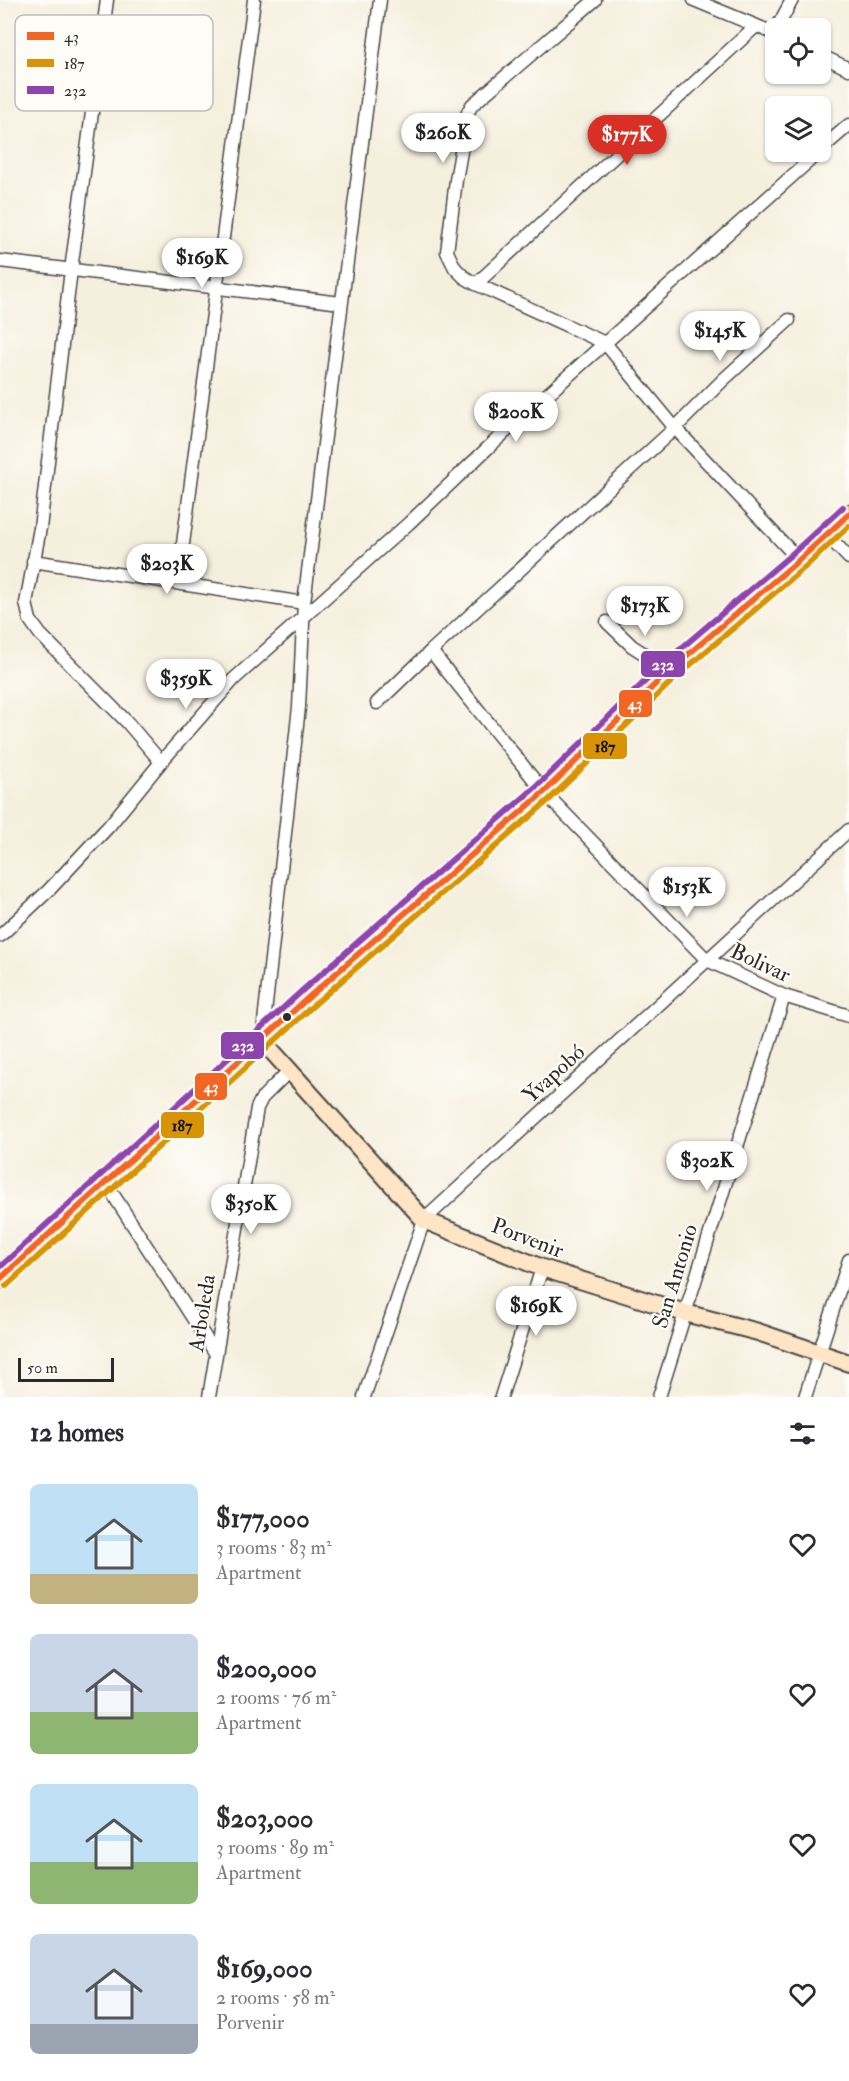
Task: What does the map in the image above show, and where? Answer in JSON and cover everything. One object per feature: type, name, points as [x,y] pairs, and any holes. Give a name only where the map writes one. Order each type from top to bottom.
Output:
[{"type":"main road","points":[[0,1279],[261,1040],[544,792],[670,670],[799,560],[849,514]]},
{"type":"street","points":[[105,15],[107,0]]},
{"type":"street","points":[[178,582],[254,0]]},
{"type":"street","points":[[261,1040],[300,707],[304,603],[380,0]]},
{"type":"street","points":[[595,0],[472,105],[468,112],[456,180],[447,252],[455,268],[476,284],[605,343],[675,428],[799,560]]},
{"type":"street","points":[[694,0],[765,29]]},
{"type":"street","points":[[783,18],[792,0]]},
{"type":"street","points":[[476,284],[756,26]]},
{"type":"street","points":[[831,60],[849,69]]},
{"type":"street","points":[[92,111],[40,528],[26,603],[30,620],[40,634],[127,722],[161,762]]},
{"type":"street","points":[[831,141],[849,125]]},
{"type":"street","points":[[0,936],[49,890],[109,826],[161,762],[234,679],[808,162]]},
{"type":"street","points":[[0,261],[342,303]]},
{"type":"street","points":[[377,703],[789,320]]},
{"type":"street","points":[[827,535],[849,558]]},
{"type":"street","points":[[33,561],[304,603]]},
{"type":"street","points":[[607,622],[632,646],[670,670]]},
{"type":"street","name":"Bolivar","points":[[431,651],[544,792],[707,960],[784,996],[849,1016]]},
{"type":"street","name":"Yvapobó","points":[[363,1397],[424,1220],[849,830]]},
{"type":"street","name":"San Antonio","points":[[659,1397],[784,996]]},
{"type":"street","name":"Porvenir","points":[[261,1040],[424,1220],[542,1268],[758,1332],[849,1363]]},
{"type":"street","name":"Arboleda","points":[[209,1397],[256,1108],[262,1098],[289,1071]]},
{"type":"street","points":[[105,1182],[216,1354]]},
{"type":"street","points":[[805,1397],[849,1260]]},
{"type":"street","points":[[501,1397],[542,1268]]},
{"type":"transit line","name":"232","points":[[0,1267],[304,989],[538,785],[664,663],[793,553],[843,507]]},
{"type":"transit line","name":"43","points":[[0,1279],[310,996],[544,792],[670,670],[799,560],[849,514]]},
{"type":"transit line","name":"187","points":[[6,1286],[316,1003],[550,799],[676,677],[805,567],[849,526]]}]
